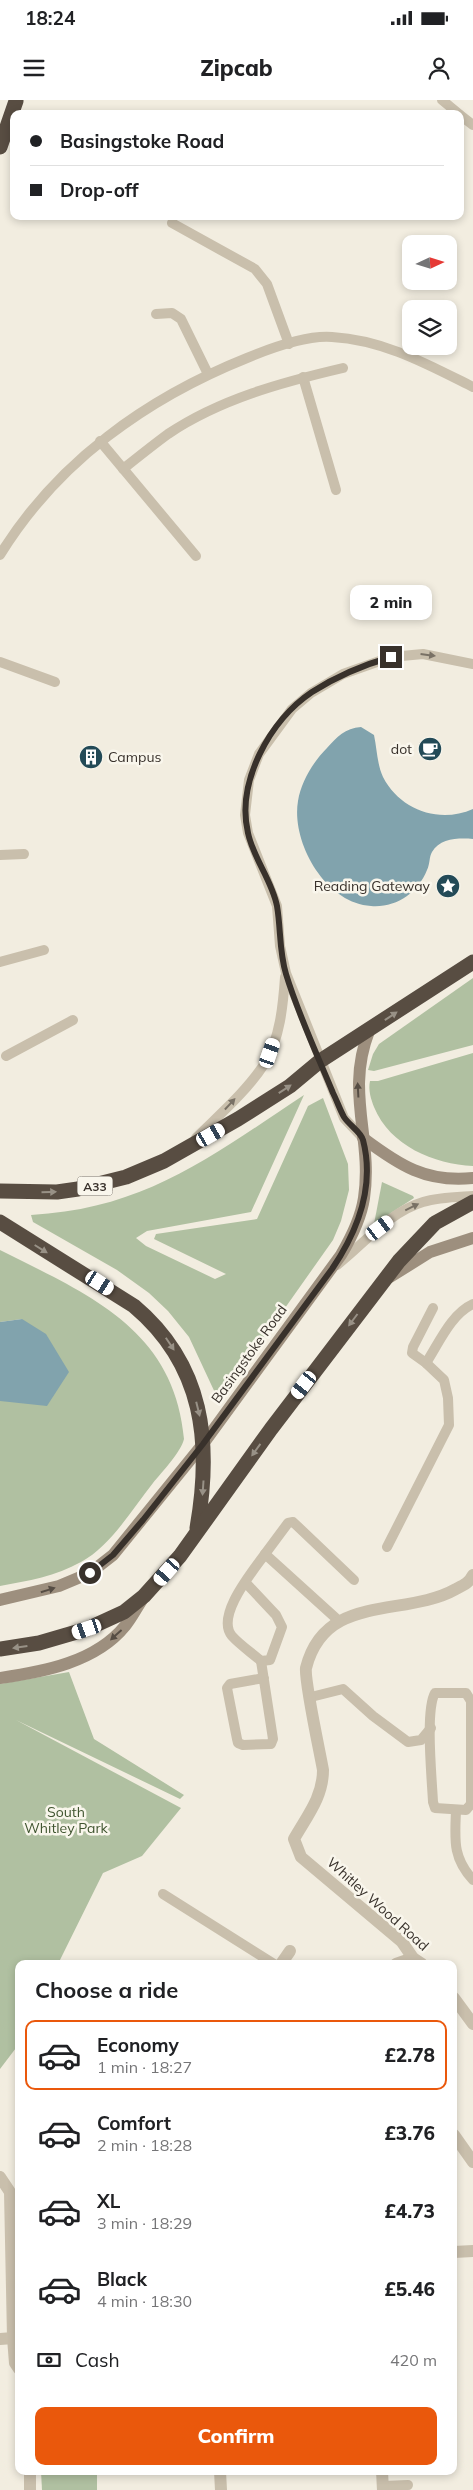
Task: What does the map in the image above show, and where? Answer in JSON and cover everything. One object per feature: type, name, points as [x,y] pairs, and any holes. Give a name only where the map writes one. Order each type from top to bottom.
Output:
[{"type":"highway","points":[[0,130],[10,111]]},
{"type":"highway","points":[[0,147],[10,118]]},
{"type":"highway","name":"A33","points":[[0,1191],[57,1192],[94,1186],[141,1172],[183,1151],[290,1086],[320,1062],[473,962]]},
{"type":"highway","points":[[0,1649],[39,1644],[87,1629],[124,1612],[144,1596],[180,1556],[382,1281],[426,1230],[446,1216],[473,1202]]},
{"type":"highway","points":[[0,1222],[120,1296],[149,1318],[171,1345],[190,1382],[201,1422],[203,1483],[197,1532]]},
{"type":"main road","name":"Basingstoke Road","points":[[0,1600],[59,1586],[90,1573],[113,1555],[203,1444],[332,1269],[348,1243],[364,1199],[366,1173],[358,1078],[359,1060],[369,1031]]},
{"type":"main road","points":[[363,1138],[398,1164],[411,1170],[445,1179],[473,1178]]},
{"type":"main road","points":[[382,1281],[430,1252],[473,1238]]},
{"type":"main road","points":[[0,1678],[64,1665],[102,1646],[125,1626],[144,1596]]},
{"type":"street","name":"Whitley Wood Road","points":[[417,1960],[402,1942],[301,1857],[296,1847],[294,1839],[318,1799],[323,1784],[323,1770],[306,1669],[324,1633],[339,1621],[354,1614],[447,1594],[470,1582],[473,1575]]},
{"type":"street","points":[[284,1960],[290,1951]]},
{"type":"street","points":[[457,2002],[473,2024]]},
{"type":"street","points":[[457,2139],[473,2162]]},
{"type":"street","points":[[0,2177],[10,2192],[15,2233]]},
{"type":"street","points":[[457,2252],[473,2250]]},
{"type":"street","points":[[15,2273],[13,2338],[15,2363]]},
{"type":"street","points":[[0,2339],[13,2338]]},
{"type":"street","points":[[30,2475],[30,2490]]},
{"type":"street","points":[[220,2475],[221,2490]]},
{"type":"street","points":[[382,2475],[383,2488]]},
{"type":"lane","points":[[442,100],[454,110]]},
{"type":"lane","points":[[172,223],[255,269],[267,284],[288,344]]},
{"type":"lane","points":[[156,314],[172,313],[181,319],[208,374]]},
{"type":"lane","points":[[0,555],[42,497],[100,441],[141,412],[208,374],[288,344],[330,337],[359,341],[403,352],[473,387]]},
{"type":"lane","points":[[122,469],[170,433],[217,408],[254,392],[303,377],[343,368]]},
{"type":"lane","points":[[303,377],[336,490]]},
{"type":"lane","points":[[100,441],[196,556]]},
{"type":"lane","points":[[363,1138],[344,1118],[286,973],[280,946],[277,906],[252,846],[245,814],[249,780],[259,754],[292,709],[311,693],[343,674],[391,657],[423,654],[473,664]]},
{"type":"lane","points":[[0,662],[56,682]]},
{"type":"lane","points":[[0,856],[24,854]]},
{"type":"lane","points":[[0,962],[44,950]]},
{"type":"lane","points":[[183,1151],[230,1104],[264,1064],[279,1025],[286,973]]},
{"type":"lane","points":[[6,1056],[73,1020]]},
{"type":"lane","points":[[332,1269],[380,1228],[411,1207],[436,1199],[473,1196]]},
{"type":"lane","points":[[446,1216],[473,1210]]},
{"type":"lane","points":[[426,1363],[455,1318],[465,1308],[473,1304]]},
{"type":"lane","points":[[386,1546],[449,1425],[448,1398],[444,1380],[412,1353],[413,1347],[433,1308]]},
{"type":"lane","points":[[264,1678],[230,1684],[227,1688],[238,1743],[243,1745],[271,1744],[273,1739],[264,1678],[261,1661],[231,1635],[227,1626],[228,1616],[245,1582],[288,1523],[294,1522],[354,1580]]},
{"type":"lane","points":[[265,1554],[339,1621]]},
{"type":"lane","points":[[245,1582],[280,1621],[282,1627],[270,1660],[261,1661]]},
{"type":"lane","points":[[311,1697],[344,1690],[373,1716],[408,1742],[421,1740],[431,1728]]},
{"type":"lane","points":[[435,1693],[466,1693],[471,1701],[470,1804],[466,1810],[435,1808],[433,1802],[431,1728],[432,1698],[435,1693]]},
{"type":"lane","points":[[456,1810],[456,1852],[461,1867],[473,1880]]},
{"type":"lane","points":[[163,1894],[268,1960]]},
{"type":"lane","points":[[383,2488],[408,2485]]},
{"type":"green space","points":[[473,978],[473,1045],[374,1071],[368,1070],[373,1054],[379,1044]]},
{"type":"green space","points":[[473,1053],[473,1166],[429,1157],[402,1142],[381,1121],[371,1098],[370,1081],[378,1081]]},
{"type":"green space","points":[[304,1095],[251,1212],[147,1231],[136,1238],[146,1246],[215,1279],[226,1274],[154,1239],[156,1234],[257,1219],[308,1106],[323,1098],[348,1164],[349,1190],[341,1221],[333,1240],[273,1325],[217,1397],[189,1337],[168,1311],[149,1293],[117,1270],[33,1222],[31,1215],[72,1211],[109,1202],[144,1190],[208,1158]]},
{"type":"green space","points":[[382,1182],[414,1198],[374,1224]]},
{"type":"green space","points":[[0,1250],[64,1282],[94,1300],[121,1319],[144,1342],[163,1369],[177,1401],[184,1439],[175,1456],[120,1526],[102,1547],[92,1555],[71,1567],[52,1574],[0,1586],[0,1401],[5,1400],[22,1319],[0,1322]]},
{"type":"green space","name":"South Whitley Park","points":[[69,1672],[94,1739],[184,1795],[180,1799],[16,1720],[181,1808],[142,1856],[103,1873],[60,1960],[15,1960],[15,2049],[0,2069],[0,1684]]},
{"type":"green space","points":[[41,2475],[97,2475],[97,2490],[42,2490]]},
{"type":"water","points":[[361,727],[374,735],[381,772],[390,788],[399,798],[410,806],[434,814],[447,815],[473,809],[473,839],[445,841],[435,847],[430,856],[428,868],[418,886],[397,902],[380,906],[354,902],[339,894],[326,882],[315,868],[306,851],[297,817],[298,801],[302,787],[308,773],[317,760],[334,740],[342,734],[350,729]]},
{"type":"water","points":[[22,1319],[46,1334],[69,1372],[47,1406],[0,1401],[0,1322]]},
{"type":"place","name":"dot","points":[[430,749]]},
{"type":"place","name":"Campus","points":[[91,757]]},
{"type":"place","name":"Reading Gateway","points":[[448,886]]},
{"type":"route","points":[[90,1573],[113,1555],[203,1444],[332,1269],[348,1243],[360,1216],[364,1199],[366,1173],[363,1138],[344,1118],[295,999],[286,973],[280,946],[277,906],[254,852],[245,814],[249,780],[259,754],[292,709],[311,693],[343,674],[391,657]]}]
